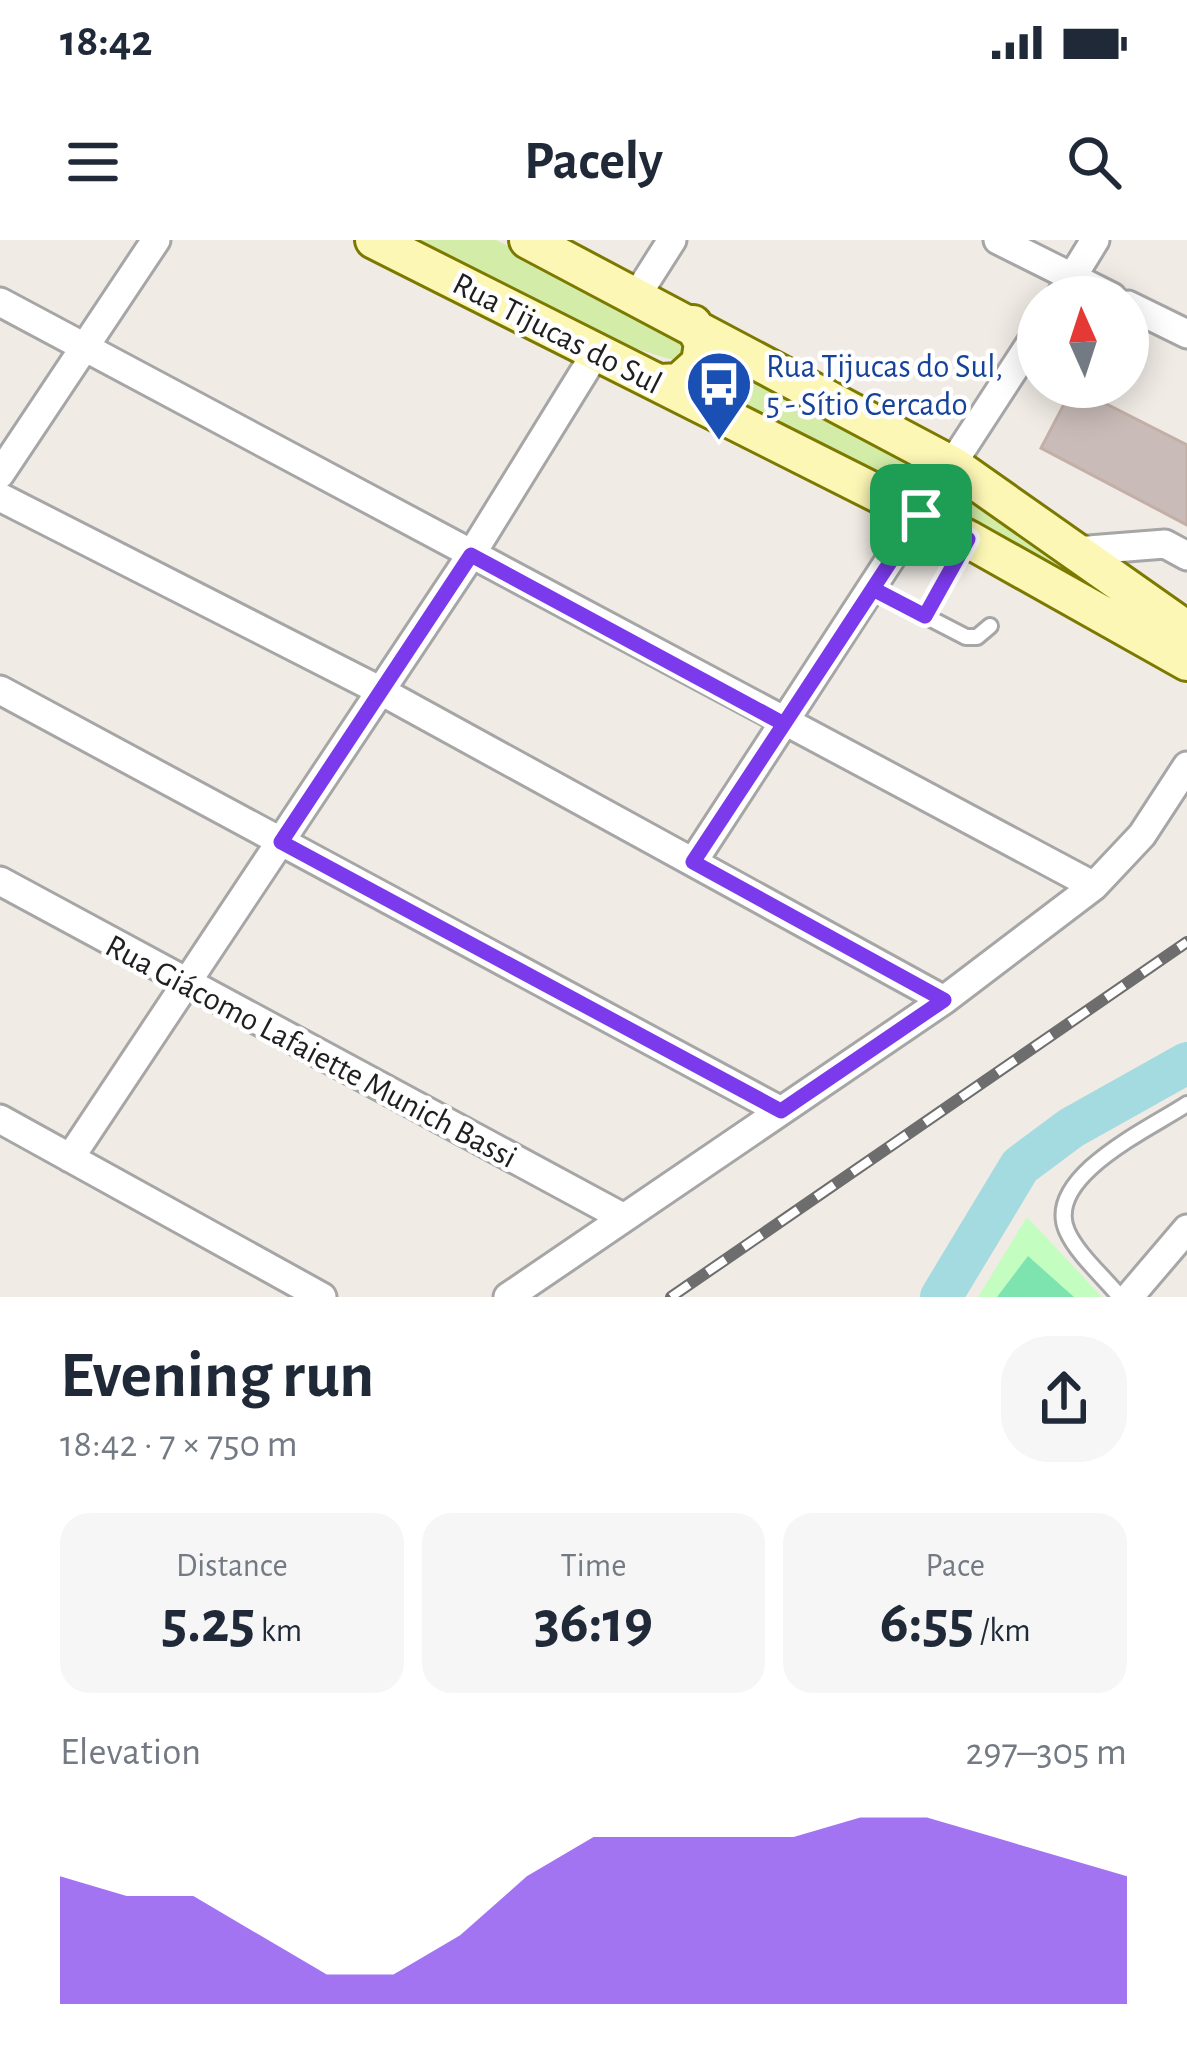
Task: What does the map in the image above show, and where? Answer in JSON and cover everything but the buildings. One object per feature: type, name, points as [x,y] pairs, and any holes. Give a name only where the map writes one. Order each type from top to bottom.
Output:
[{"type":"main road","name":"Rua Tijucas do Sul","points":[[374,240],[968,539],[1187,662]]},
{"type":"main road","name":"Rua Tijucas do Sul","points":[[539,242],[954,466],[1187,630]]},
{"type":"main road","points":[[660,383],[680,382],[700,363],[703,343],[693,324]]},
{"type":"street","points":[[0,474],[156,240]]},
{"type":"street","points":[[638,295],[672,240]]},
{"type":"street","points":[[998,240],[1050,276]]},
{"type":"street","points":[[1073,276],[1095,240]]},
{"type":"street","points":[[0,302],[1094,886]]},
{"type":"street","points":[[1149,315],[1187,334]]},
{"type":"street","points":[[70,1159],[471,555],[597,351]]},
{"type":"street","points":[[693,862],[1017,366]]},
{"type":"street","points":[[0,497],[381,691],[944,1000]]},
{"type":"street","points":[[1076,551],[1176,550]]},
{"type":"street","points":[[0,690],[781,1111]]},
{"type":"street","points":[[508,1297],[944,1000],[1094,886],[1142,835],[1187,766]]},
{"type":"street","name":"Rua Giácomo Lafaiette Munich Bassi","points":[[0,881],[624,1218]]},
{"type":"street","points":[[0,1119],[322,1297]]},
{"type":"street","points":[[1130,1297],[1187,1228]]},
{"type":"lane","points":[[925,616],[968,539]]},
{"type":"lane","points":[[873,589],[966,638],[977,637],[990,626]]},
{"type":"lane","points":[[1120,1297],[1067,1231],[1064,1208],[1072,1184],[1187,1104]]},
{"type":"green space","points":[[408,240],[496,240],[689,338],[693,345],[679,360],[591,334]]},
{"type":"green space","points":[[717,353],[921,464],[921,484],[913,491],[696,386]]},
{"type":"green space","points":[[963,493],[1187,640],[950,513]]},
{"type":"green space","points":[[1027,1217],[1102,1297],[978,1297]]},
{"type":"green space","points":[[1028,1256],[1074,1297],[997,1297]]},
{"type":"waterway","points":[[941,1297],[1020,1166],[1071,1128],[1187,1063]]},
{"type":"railway","points":[[671,1297],[1187,942]]},
{"type":"place","name":"Rua Tijucas do Sul, 5 - Sítio Cercado","points":[[719,443]]},
{"type":"route","points":[[921,515],[784,724],[471,555],[281,842],[781,1111],[944,1000],[693,862],[784,724],[873,589],[925,616],[968,539],[921,515]]}]
